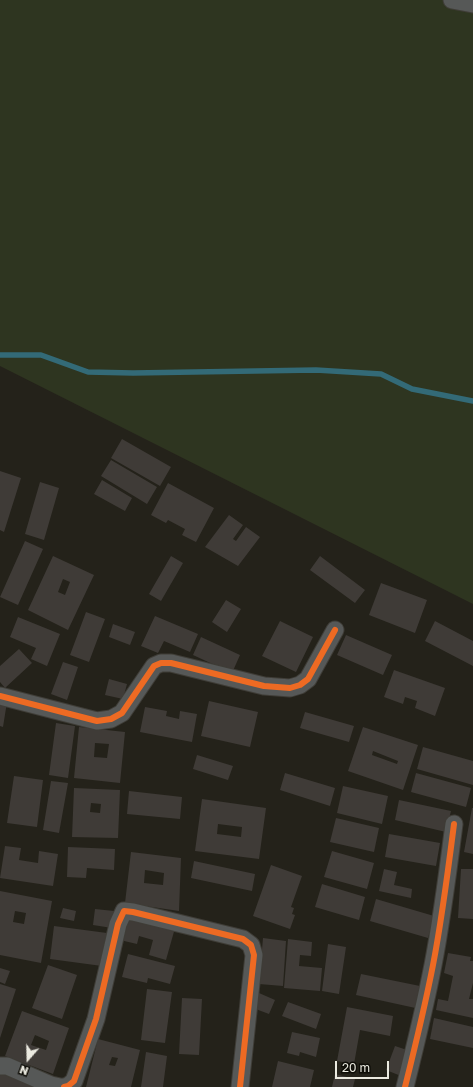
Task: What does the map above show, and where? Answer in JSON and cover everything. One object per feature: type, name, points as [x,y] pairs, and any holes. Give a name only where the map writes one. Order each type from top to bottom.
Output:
[{"type":"street","points":[[452,0],[473,4]]},
{"type":"street","points":[[0,696],[97,720],[111,719],[122,713],[154,666],[161,663],[171,663],[264,686],[290,688],[300,685],[308,679],[335,630]]},
{"type":"street","points":[[404,1087],[421,1023],[433,966],[454,824]]},
{"type":"street","points":[[64,1087],[68,1086],[74,1081],[96,1019],[118,924],[124,911],[243,939],[251,945],[254,954],[240,1087]]},
{"type":"street","points":[[0,1066],[8,1066],[51,1085],[60,1087]]},
{"type":"green space","points":[[0,0],[473,0],[473,604],[0,366]]},
{"type":"building","points":[[122,439],[171,467],[160,486],[111,458]]},
{"type":"building","points":[[111,460],[157,487],[147,504],[101,476]]},
{"type":"building","points":[[0,471],[21,478],[4,532],[0,530]]},
{"type":"building","points":[[102,480],[132,498],[125,511],[94,494]]},
{"type":"building","points":[[40,482],[59,488],[44,540],[25,534]]},
{"type":"building","points":[[168,483],[214,508],[196,542],[182,535],[185,529],[168,520],[166,523],[151,515]]},
{"type":"building","points":[[229,515],[243,525],[233,539],[236,541],[246,527],[260,537],[238,566],[205,547]]},
{"type":"building","points":[[25,541],[43,549],[18,605],[0,597]]},
{"type":"building","points":[[53,556],[94,575],[68,630],[28,610]],"holes":[[[63,579],[70,582],[65,595],[58,592]]]},
{"type":"building","points":[[171,556],[183,563],[161,601],[149,594]]},
{"type":"building","points":[[320,556],[365,590],[355,603],[310,570]]},
{"type":"building","points":[[381,583],[427,600],[415,633],[369,615]]},
{"type":"building","points":[[226,600],[241,609],[227,632],[212,622]]},
{"type":"building","points":[[86,612],[105,619],[89,662],[70,655]]},
{"type":"building","points":[[155,616],[198,634],[190,652],[164,641],[158,653],[141,646]]},
{"type":"building","points":[[18,617],[60,634],[47,666],[31,659],[36,648],[10,637]]},
{"type":"building","points":[[280,621],[313,637],[296,672],[262,656]]},
{"type":"building","points":[[435,621],[473,641],[473,666],[425,641]]},
{"type":"building","points":[[113,624],[135,632],[130,645],[109,637]]},
{"type":"building","points":[[346,635],[392,655],[383,675],[337,655]]},
{"type":"building","points":[[201,637],[240,655],[232,673],[193,655]]},
{"type":"building","points":[[19,649],[32,663],[5,688],[0,682],[0,666]]},
{"type":"building","points":[[63,662],[78,667],[67,700],[51,694]]},
{"type":"building","points":[[394,670],[445,688],[435,716],[415,708],[417,701],[405,697],[403,704],[384,697]]},
{"type":"building","points":[[109,679],[127,684],[123,699],[105,695]]},
{"type":"building","points":[[0,701],[7,702],[3,727],[0,726]]},
{"type":"building","points":[[209,701],[258,712],[250,747],[201,736]]},
{"type":"building","points":[[145,707],[167,711],[166,716],[179,719],[180,711],[197,714],[192,742],[140,732]]},
{"type":"building","points":[[305,712],[354,726],[349,742],[300,728]]},
{"type":"building","points":[[56,723],[75,726],[68,778],[49,775]]},
{"type":"building","points":[[79,727],[125,732],[120,783],[74,778]],"holes":[[[95,743],[109,744],[107,758],[94,757]]]},
{"type":"building","points":[[363,727],[418,745],[403,790],[348,771]],"holes":[[[373,751],[398,761],[397,764],[372,755]]]},
{"type":"building","points":[[423,747],[473,761],[473,785],[417,769]]},
{"type":"building","points":[[197,755],[233,766],[228,780],[193,769]]},
{"type":"building","points":[[285,773],[335,788],[330,806],[280,790]]},
{"type":"building","points":[[416,773],[471,788],[466,807],[411,792]]},
{"type":"building","points":[[14,776],[43,780],[37,827],[7,823]]},
{"type":"building","points":[[51,781],[68,783],[59,833],[43,830]]},
{"type":"building","points":[[343,786],[388,796],[382,824],[337,813]]},
{"type":"building","points":[[74,788],[120,790],[118,838],[72,837]],"holes":[[[91,803],[101,804],[100,813],[90,812]]]},
{"type":"building","points":[[129,791],[182,797],[180,819],[127,814]]},
{"type":"building","points":[[202,799],[266,808],[259,859],[195,851]],"holes":[[[218,824],[242,827],[241,837],[217,834]]]},
{"type":"building","points":[[399,800],[451,811],[446,832],[395,820]]},
{"type":"building","points":[[473,808],[473,854],[464,852]]},
{"type":"building","points":[[336,818],[379,828],[374,852],[330,842]]},
{"type":"building","points":[[389,834],[440,843],[436,866],[385,857]]},
{"type":"building","points":[[5,846],[21,848],[19,860],[38,863],[39,851],[58,854],[53,886],[0,878]]},
{"type":"building","points":[[68,847],[115,849],[114,870],[87,868],[86,878],[67,877]]},
{"type":"building","points":[[332,851],[374,863],[367,889],[324,877]]},
{"type":"building","points":[[131,852],[181,858],[179,911],[125,903]],"holes":[[[145,870],[164,873],[163,885],[144,883]]]},
{"type":"building","points":[[194,861],[255,874],[252,891],[191,878]]},
{"type":"building","points":[[271,865],[302,876],[291,907],[294,908],[292,914],[295,915],[290,929],[253,916]]},
{"type":"building","points":[[384,869],[397,872],[394,885],[412,889],[411,898],[379,891]]},
{"type":"building","points":[[461,869],[473,869],[473,919],[458,918]]},
{"type":"building","points":[[322,884],[365,897],[359,920],[315,907]]},
{"type":"building","points":[[0,891],[52,901],[41,963],[0,955]],"holes":[[[15,911],[26,913],[24,924],[13,922]]]},
{"type":"building","points":[[376,899],[434,916],[428,938],[370,921]]},
{"type":"building","points":[[63,908],[76,911],[74,921],[60,918]]},
{"type":"building","points":[[95,909],[114,911],[112,928],[93,925]]},
{"type":"building","points":[[126,915],[175,928],[166,960],[149,955],[153,940],[139,936],[137,944],[120,940]]},
{"type":"building","points":[[54,926],[107,933],[102,966],[50,959]]},
{"type":"building","points":[[263,938],[286,941],[283,986],[259,984]]},
{"type":"building","points":[[288,939],[312,942],[311,956],[300,955],[299,966],[322,968],[320,991],[284,988]]},
{"type":"building","points":[[328,944],[346,947],[339,994],[322,991]]},
{"type":"building","points":[[448,953],[471,957],[470,961],[473,961],[473,983],[469,999],[473,999],[473,1018],[436,1010],[438,999],[448,1001],[453,976],[444,973]]},
{"type":"building","points":[[128,954],[175,966],[170,984],[148,978],[147,983],[122,977]]},
{"type":"building","points":[[48,965],[77,975],[62,1019],[32,1008]]},
{"type":"building","points":[[0,968],[10,971],[5,984],[0,982]]},
{"type":"building","points":[[361,974],[425,987],[420,1009],[356,995]]},
{"type":"building","points":[[0,984],[16,989],[0,1038]]},
{"type":"building","points":[[147,989],[172,992],[165,1043],[141,1040]]},
{"type":"building","points":[[259,993],[275,1000],[269,1014],[253,1008]]},
{"type":"building","points":[[182,998],[202,999],[199,1055],[179,1054]]},
{"type":"building","points":[[288,1002],[321,1014],[316,1029],[282,1016]]},
{"type":"building","points":[[347,1007],[393,1016],[390,1036],[360,1030],[354,1064],[337,1061]]},
{"type":"building","points":[[22,1011],[69,1028],[53,1074],[5,1056]],"holes":[[[35,1035],[49,1041],[46,1050],[31,1045]]]},
{"type":"building","points":[[434,1018],[473,1027],[473,1048],[430,1039]]},
{"type":"building","points":[[292,1032],[320,1038],[316,1057],[300,1052],[299,1056],[287,1053]]},
{"type":"building","points":[[98,1039],[140,1050],[131,1087],[86,1087]],"holes":[[[112,1057],[118,1058],[115,1066],[109,1065]]]},
{"type":"building","points":[[395,1046],[410,1051],[401,1076],[386,1070]]},
{"type":"building","points":[[146,1052],[167,1056],[163,1087],[141,1087]]},
{"type":"building","points":[[278,1061],[314,1070],[310,1087],[272,1087]]},
{"type":"building","points":[[0,1068],[39,1087],[0,1087]]},
{"type":"building","points":[[335,1074],[355,1079],[353,1087],[332,1087]]},
{"type":"waterway","points":[[0,355],[41,355],[88,372],[133,373],[316,370],[381,374],[412,389],[473,401]]},
{"type":"cycle path","points":[[0,696],[97,721],[111,719],[122,713],[154,666],[161,663],[171,663],[264,686],[290,688],[300,685],[308,679],[335,630]]},
{"type":"cycle path","points":[[405,1087],[436,948],[445,895],[454,824]]},
{"type":"cycle path","points":[[64,1087],[68,1086],[74,1081],[96,1019],[118,924],[124,911],[243,939],[251,945],[254,955],[240,1087]]}]
